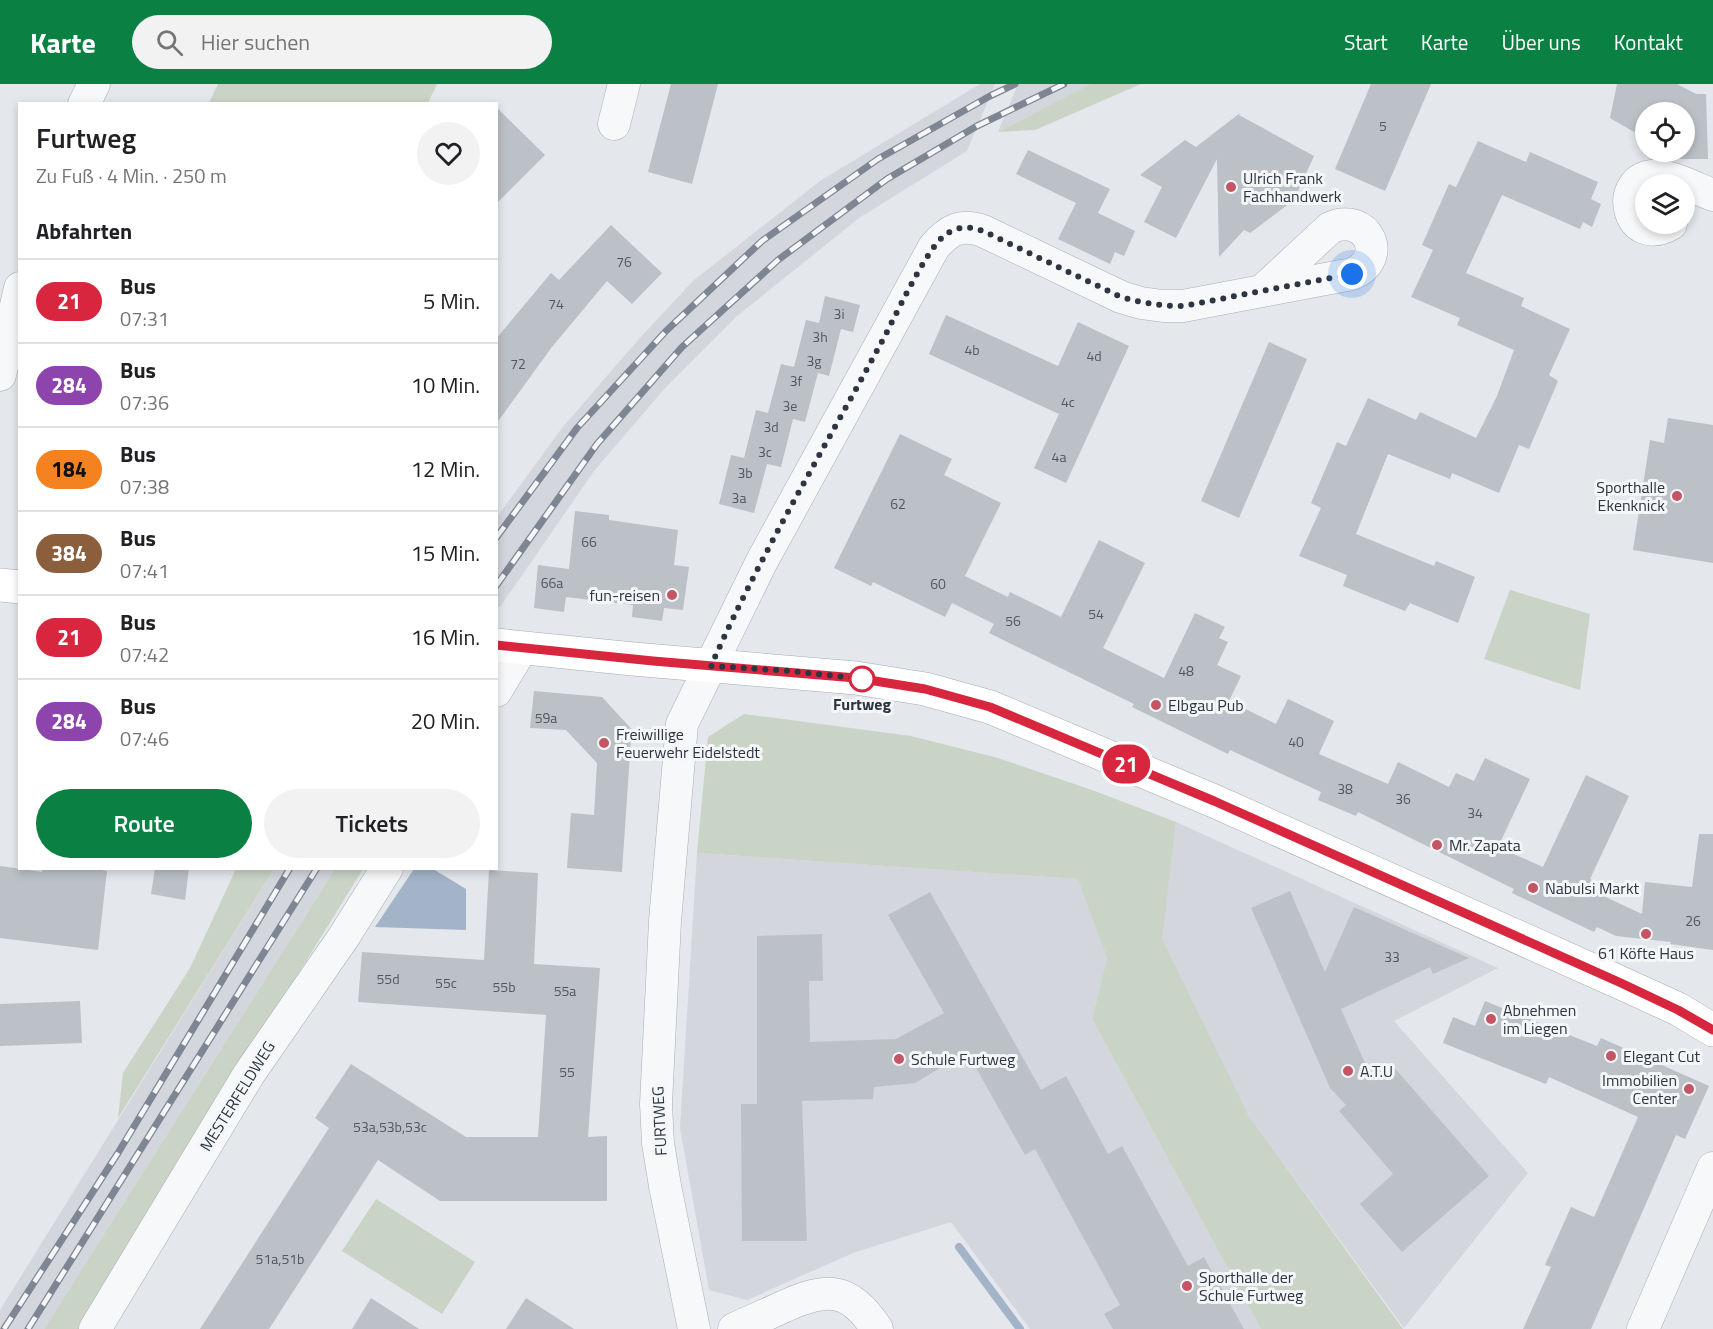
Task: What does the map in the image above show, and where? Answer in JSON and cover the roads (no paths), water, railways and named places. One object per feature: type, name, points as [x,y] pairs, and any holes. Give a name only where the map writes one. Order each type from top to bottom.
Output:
[{"type":"main road","points":[[0,585],[18,588]]},
{"type":"main road","points":[[509,646],[856,678],[925,689],[990,707],[1214,801],[1611,978],[1678,1010],[1713,1030]]},
{"type":"street","points":[[85,102],[94,84]]},
{"type":"street","points":[[614,124],[624,84]]},
{"type":"street","points":[[1635,184],[1629,196],[1628,208],[1635,221]]},
{"type":"street","points":[[1695,188],[1713,195]]},
{"type":"street","points":[[1695,207],[1713,199]]},
{"type":"street","name":"FURTWEG","points":[[694,1329],[665,1186],[658,1143],[656,1104],[665,921],[682,724],[762,561],[917,276],[944,236],[957,228],[970,227],[983,231],[1121,297],[1141,303],[1183,306],[1262,291]]},
{"type":"street","points":[[0,375],[18,297]]},
{"type":"street","points":[[498,684],[509,646]]},
{"type":"street","name":"MESTERFELDWEG","points":[[94,1329],[249,1074],[343,938],[386,870]]},
{"type":"street","points":[[1642,1329],[1713,1168]]},
{"type":"street","points":[[734,1329],[803,1298],[828,1293],[849,1299],[862,1309],[877,1329]]},
{"type":"water","points":[[413,870],[435,870],[466,889],[466,930],[375,927]]},
{"type":"waterway","points":[[959,1247],[1020,1329]]},
{"type":"railway","points":[[498,535],[577,428],[666,331],[762,241],[878,159],[1015,84]]},
{"type":"railway","points":[[498,583],[597,444],[682,347],[778,260],[887,179],[977,126],[1064,84]]},
{"type":"railway","points":[[4,1329],[118,1153],[289,870]]},
{"type":"railway","points":[[28,1329],[316,870]]},
{"type":"place","name":"Ulrich Frank Fachhandwerk","points":[[1231,187]]},
{"type":"place","name":"Sporthalle Ekenknick","points":[[1677,496]]},
{"type":"place","name":"fun-reisen","points":[[672,595]]},
{"type":"place","name":"Furtweg","points":[[862,679]]},
{"type":"place","name":"Elbgau Pub","points":[[1156,705]]},
{"type":"place","name":"Freiwillige Feuerwehr Eidelstedt","points":[[604,743]]},
{"type":"place","name":"Mr. Zapata","points":[[1437,845]]},
{"type":"place","name":"Nabulsi Markt","points":[[1533,888]]},
{"type":"place","name":"61 Köfte Haus","points":[[1646,934]]},
{"type":"place","name":"Abnehmen im Liegen","points":[[1491,1019]]},
{"type":"place","name":"Elegant Cut","points":[[1611,1056]]},
{"type":"place","name":"Schule Furtweg","points":[[899,1059]]},
{"type":"place","name":"A.T.U","points":[[1348,1071]]},
{"type":"place","name":"Immobilien Center","points":[[1689,1089]]},
{"type":"place","name":"Sporthalle der Schule Furtweg","points":[[1187,1286]]}]
